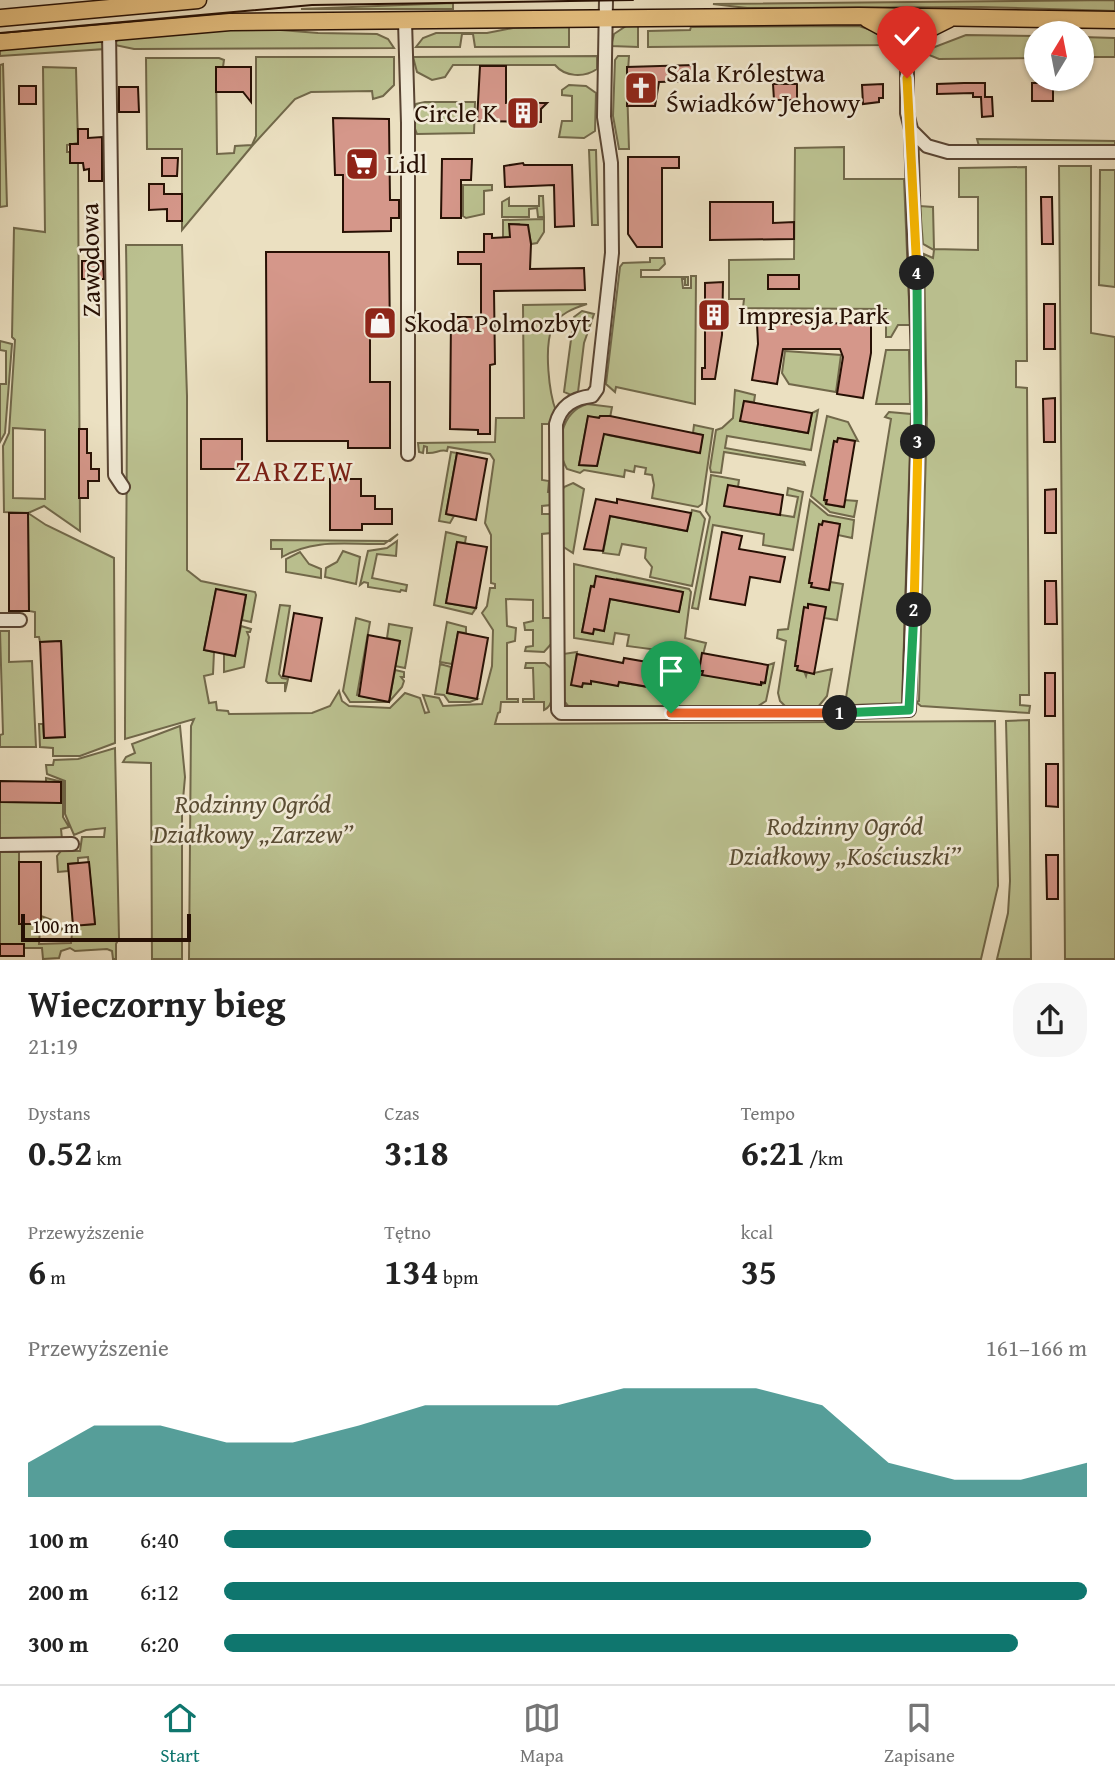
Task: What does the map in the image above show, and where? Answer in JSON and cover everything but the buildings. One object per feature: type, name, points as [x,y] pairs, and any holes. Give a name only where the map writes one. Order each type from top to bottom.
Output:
[{"type":"main road","points":[[0,18],[198,0]]},
{"type":"main road","points":[[859,16],[883,26],[907,47],[925,31],[958,16]]},
{"type":"main road","points":[[0,42],[230,22],[859,16],[1115,20]]},
{"type":"street","points":[[606,0],[604,117],[611,163],[610,277],[597,388],[592,396],[569,402],[558,416],[556,424],[558,710],[561,713],[828,713],[909,710],[912,686],[919,397],[911,130],[907,113],[907,47]]},
{"type":"street","points":[[405,21],[408,122],[408,454]]},
{"type":"street","name":"Zawodowa","points":[[108,31],[115,475],[123,487]]},
{"type":"street","points":[[911,130],[926,146],[948,152],[1115,152]]},
{"type":"street","points":[[0,620],[20,621]]},
{"type":"street","points":[[0,845],[72,844]]},
{"type":"green space","points":[[1115,0],[1115,11],[981,7],[747,8],[713,4]]},
{"type":"green space","points":[[453,3],[453,9],[301,9]]},
{"type":"green space","points":[[626,26],[638,26],[638,47],[611,46],[614,34]]},
{"type":"green space","points":[[859,26],[877,32],[890,45],[648,47],[648,31],[690,30],[691,27]]},
{"type":"green space","points":[[569,27],[569,47],[475,47],[473,34],[462,34],[460,47],[416,47],[423,38],[436,33],[487,33],[513,28]]},
{"type":"green space","points":[[268,29],[377,34],[388,39],[394,48],[134,49],[115,45],[118,37]]},
{"type":"green space","points":[[966,35],[1024,36],[1024,58],[939,59],[929,55],[932,48]]},
{"type":"green space","points":[[1094,37],[1115,38],[1115,57],[1094,57]]},
{"type":"green space","points":[[100,39],[105,49],[0,56],[0,49]]},
{"type":"green space","points":[[597,56],[597,69],[581,75],[569,74],[555,65],[453,65],[445,77],[432,80],[417,72],[413,57]]},
{"type":"green space","points":[[618,56],[629,56],[629,149],[619,149],[613,116],[615,60]]},
{"type":"green space","points":[[256,57],[394,57],[394,85],[383,96],[373,99],[372,91],[311,92],[295,99],[182,230],[182,149],[147,149],[146,58],[224,60],[223,67],[216,68],[217,154],[234,153],[235,146],[252,145],[256,136]]},
{"type":"green space","points":[[3,64],[7,206],[0,207],[0,65]]},
{"type":"green space","points":[[43,67],[76,68],[78,143],[67,145],[67,152],[70,152],[70,163],[78,163],[80,531],[44,506],[28,513],[4,512],[3,446],[9,433],[15,340],[12,337],[14,228],[45,232]],"holes":[[[13,428],[45,430],[45,499],[13,498]]]},
{"type":"green space","points":[[569,85],[586,86],[596,93],[595,131],[584,138],[559,137],[562,121],[572,121],[572,96],[562,95],[562,90]]},
{"type":"green space","points":[[475,102],[474,133],[417,134],[413,111],[416,104]]},
{"type":"green space","points":[[977,139],[1115,141],[1115,145],[979,146]]},
{"type":"green space","points":[[844,147],[844,179],[904,179],[910,325],[898,325],[891,337],[886,337],[886,309],[743,308],[744,299],[729,299],[729,260],[794,259],[795,148]]},
{"type":"green space","points":[[589,150],[596,150],[598,225],[592,225]]},
{"type":"green space","points":[[1059,166],[1091,166],[1091,333],[1115,337],[1115,959],[1065,959]]},
{"type":"green space","points":[[1026,167],[1027,361],[1016,361],[1016,387],[1027,388],[1029,695],[1020,695],[1020,705],[1030,706],[1029,713],[921,706],[916,702],[919,701],[927,414],[924,254],[933,258],[934,250],[923,244],[920,206],[933,207],[934,249],[978,250],[978,197],[959,197],[959,168]]},
{"type":"green space","points":[[1100,170],[1115,170],[1115,287],[1099,285]]},
{"type":"green space","points":[[463,185],[492,185],[492,190],[484,191],[484,214],[466,218],[463,216]]},
{"type":"green space","points":[[539,196],[543,196],[544,217],[538,217],[537,208],[529,209],[529,217],[502,217],[502,202],[509,198],[509,206],[539,206]]},
{"type":"green space","points":[[544,219],[544,232],[537,243],[531,244],[529,232],[519,224],[510,224],[510,237],[503,238],[503,220]]},
{"type":"green space","name":"Rodzinny Ogród Działkowy „Kościuszki”","points":[[126,245],[182,245],[187,396],[187,570],[201,581],[255,592],[256,595],[251,622],[242,620],[246,595],[216,590],[204,650],[214,652],[213,674],[204,676],[209,703],[216,702],[217,710],[228,711],[229,714],[312,713],[330,706],[339,691],[342,701],[349,706],[390,708],[405,693],[420,698],[425,713],[429,712],[423,695],[439,698],[443,706],[482,704],[492,666],[493,630],[482,613],[487,606],[490,588],[495,588],[495,584],[491,583],[491,535],[485,523],[494,460],[490,454],[448,447],[447,451],[427,453],[427,447],[424,446],[423,453],[419,452],[418,443],[495,442],[496,418],[524,418],[523,305],[587,304],[558,319],[552,328],[548,347],[550,382],[556,411],[551,424],[542,424],[542,480],[549,481],[548,492],[551,492],[551,505],[542,506],[542,514],[551,514],[551,533],[542,534],[543,618],[552,618],[552,643],[544,652],[525,651],[526,647],[533,646],[533,630],[525,630],[524,623],[533,621],[533,600],[506,599],[507,626],[516,628],[515,641],[507,643],[507,699],[518,699],[518,702],[501,702],[495,724],[995,721],[998,886],[981,959],[189,959],[191,726],[194,719],[125,739]]},
{"type":"green space","points":[[650,258],[664,258],[665,264],[659,270],[641,270],[641,277],[688,277],[688,285],[685,285],[685,279],[682,279],[683,288],[691,288],[691,276],[696,276],[695,404],[616,387],[615,392],[606,384],[620,267],[623,263],[650,262]]},
{"type":"green space","points":[[582,311],[594,314],[584,343],[578,392],[571,395],[564,392],[574,317]]},
{"type":"green space","points":[[0,341],[12,344],[5,433],[0,442],[0,384],[6,384],[6,351],[0,350]]},
{"type":"green space","points":[[886,350],[909,350],[910,404],[876,404]]},
{"type":"green space","points":[[785,351],[841,355],[836,392],[789,384],[782,373]]},
{"type":"green space","points":[[735,390],[755,395],[754,402],[744,401],[741,421],[808,433],[812,413],[818,410],[811,450],[727,436],[725,448],[804,462],[805,465],[724,452],[721,473],[711,472],[716,430],[733,418]]},
{"type":"green space","points":[[587,404],[612,407],[610,418],[588,417],[579,465],[597,466],[604,431],[608,435],[699,453],[703,435],[693,433],[694,425],[713,429],[702,504],[698,507],[652,498],[652,475],[645,474],[646,468],[635,466],[634,472],[625,470],[624,477],[584,470],[580,473],[567,469],[561,451],[562,431],[571,414]]},
{"type":"green space","points":[[889,412],[911,414],[902,705],[844,710],[891,419],[885,417]]},
{"type":"green space","points":[[827,416],[848,422],[858,441],[838,438],[837,442],[834,441],[824,499],[826,504],[843,507],[845,500],[857,501],[854,517],[830,512],[811,496]]},
{"type":"green space","points":[[451,452],[457,453],[446,514],[454,516],[450,523],[439,521]]},
{"type":"green space","points":[[711,475],[739,480],[738,487],[725,506],[794,517],[798,497],[787,495],[788,488],[803,492],[793,550],[763,545],[764,534],[713,525],[698,609],[692,608],[710,517],[706,511]]},
{"type":"green space","points":[[573,483],[584,489],[573,553],[562,546],[561,493],[564,487]]},
{"type":"green space","points":[[810,500],[828,515],[854,520],[852,538],[838,535],[840,524],[823,521],[822,525],[819,525],[809,582],[812,587],[828,590],[830,582],[843,584],[837,620],[824,618],[825,607],[809,604],[808,608],[804,608],[795,665],[798,666],[797,670],[804,671],[806,676],[807,672],[832,669],[827,696],[818,707],[787,708],[780,701],[778,693],[786,641],[777,638],[778,630],[788,629]]},
{"type":"green space","points":[[692,510],[700,512],[705,519],[692,586],[650,577],[652,567],[645,558],[646,548],[622,544],[619,555],[603,553],[610,516],[687,531]]},
{"type":"green space","points":[[28,513],[46,525],[114,558],[115,743],[80,756],[53,756],[53,748],[40,747],[39,724],[43,724],[44,738],[64,737],[61,641],[40,642],[39,637],[35,637],[35,612],[29,611]]},
{"type":"green space","points":[[446,532],[466,537],[465,543],[457,542],[446,603],[476,608],[472,614],[434,605]]},
{"type":"green space","points":[[271,540],[388,541],[384,544],[319,545],[282,557],[282,549],[271,549]]},
{"type":"green space","points":[[397,541],[396,556],[377,554],[372,578],[407,585],[406,591],[368,587],[368,583],[364,582],[360,585],[368,551],[387,548]]},
{"type":"green space","points":[[343,551],[360,557],[356,584],[325,577],[326,568],[337,562]]},
{"type":"green space","points":[[300,552],[309,564],[321,569],[321,578],[286,572],[286,559]]},
{"type":"green space","points":[[574,564],[689,589],[691,592],[685,638],[706,643],[699,670],[703,671],[702,675],[748,680],[748,683],[760,685],[765,683],[768,665],[774,663],[766,701],[755,708],[675,707],[673,700],[669,709],[569,707],[564,701],[563,654],[577,652],[572,684],[590,684],[591,681],[619,682],[665,690],[670,666],[679,668],[681,653],[627,646],[629,635],[615,633],[613,644],[574,638]],"holes":[[[617,579],[683,592],[679,611],[610,599],[604,631],[594,629],[592,634],[582,632],[591,586],[616,584]]]},
{"type":"green space","points":[[280,605],[290,606],[279,674],[288,679],[285,692],[285,683],[266,681]]},
{"type":"green space","points":[[356,618],[370,622],[357,695],[389,702],[350,702],[343,691]]},
{"type":"green space","points":[[447,622],[466,627],[466,633],[458,632],[452,664],[440,662]]},
{"type":"green space","points":[[389,624],[412,628],[405,668],[395,666],[400,641],[387,638]]},
{"type":"green space","points":[[241,626],[251,629],[247,632],[249,637],[244,667],[224,672],[224,654],[235,656]]},
{"type":"green space","points":[[0,631],[9,631],[9,662],[32,661],[36,747],[0,747],[0,735],[3,734]]},
{"type":"green space","points":[[526,663],[545,663],[552,669],[552,698],[544,710],[544,702],[523,702],[523,699],[534,699],[533,668],[525,668]]},
{"type":"green space","points":[[440,664],[451,667],[447,693],[477,699],[470,702],[449,702],[444,695],[435,694]]},
{"type":"green space","points":[[395,670],[404,672],[404,677],[401,677],[404,681],[402,687],[389,702]]},
{"type":"green space","points":[[1029,720],[1031,959],[997,959],[1008,913],[1010,881],[1006,721]]},
{"type":"green space","points":[[180,726],[185,777],[182,811],[182,959],[152,959],[151,763],[123,762],[126,757],[135,753],[132,744]]},
{"type":"green space","points":[[115,748],[119,938],[116,944],[116,959],[113,959],[112,951],[107,949],[75,951],[70,948],[61,951],[59,958],[43,959],[42,948],[24,948],[24,944],[0,944],[0,852],[19,852],[19,923],[41,924],[41,916],[52,920],[48,928],[40,929],[39,944],[71,943],[72,934],[63,932],[61,929],[64,926],[95,924],[88,857],[78,858],[78,863],[68,864],[68,871],[58,872],[57,856],[61,851],[80,851],[82,837],[104,837],[105,828],[86,830],[74,835],[65,814],[65,781],[47,774],[46,765],[53,765],[54,760],[78,759]]},
{"type":"green space","points":[[46,778],[63,782],[63,817],[69,827],[61,829],[62,839],[0,840],[0,802],[61,802],[61,782],[46,782]]},
{"type":"tram line","points":[[0,33],[312,5],[633,0]]},
{"type":"place","name":"Sala Królestwa Świadków Jehowy","points":[[641,88]]},
{"type":"place","name":"Circle K","points":[[523,113]]},
{"type":"place","name":"Lidl","points":[[362,164]]},
{"type":"place","name":"Impresja Park","points":[[714,315]]},
{"type":"place","name":"Skoda Polmozbyt","points":[[380,323]]},
{"type":"district","name":"ZARZEW","points":[[295,471]]},
{"type":"route","points":[[671,713],[909,710],[914,624],[919,397],[917,272],[907,78]]},
{"type":"park label","name":"Rodzinny Ogród Działkowy „Zarzew”","points":[[253,819]]}]
